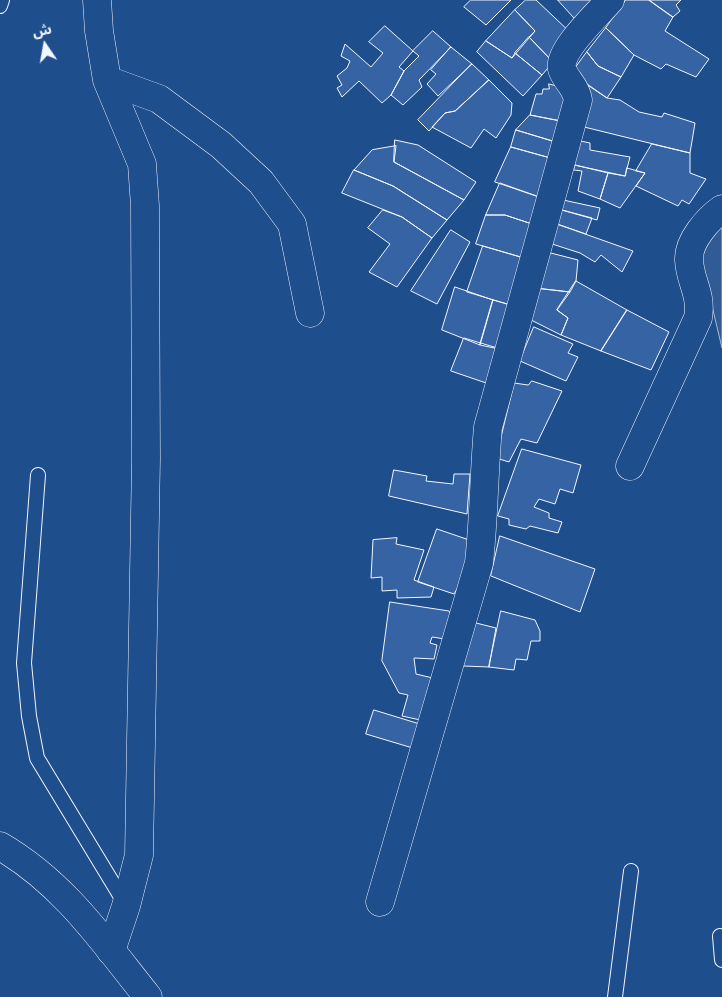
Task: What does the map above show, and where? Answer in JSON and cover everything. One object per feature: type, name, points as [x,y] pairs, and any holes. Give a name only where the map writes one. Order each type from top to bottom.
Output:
[{"type":"main road","points":[[97,0],[99,31],[107,80],[142,164],[145,206],[146,459],[139,855],[126,906],[111,951]]},
{"type":"main road","points":[[380,902],[479,563],[483,527],[483,483],[488,427],[578,100],[576,90],[562,70],[561,59],[569,47],[610,0]]},
{"type":"main road","points":[[107,80],[159,99],[221,145],[261,182],[292,224],[310,313]]},
{"type":"main road","points":[[630,466],[698,318],[699,295],[689,261],[692,246],[710,218],[722,209]]},
{"type":"main road","points":[[0,846],[22,859],[50,880],[73,904],[148,997]]},
{"type":"lane","points":[[0,6],[2,0]]},
{"type":"lane","points":[[38,475],[24,663],[37,758],[126,906]]},
{"type":"lane","points":[[615,997],[631,871]]},
{"type":"lane","points":[[720,936],[722,960]]},
{"type":"shaded area","points":[[722,216],[722,348],[697,243]]},
{"type":"building","points":[[471,0],[511,0],[486,25],[464,7]]},
{"type":"building","points":[[526,0],[536,0],[573,35],[553,62],[529,37],[535,31],[515,10]]},
{"type":"building","points":[[558,0],[600,0],[579,23]]},
{"type":"building","points":[[626,0],[649,0],[673,17],[665,31],[709,59],[696,77],[666,64],[661,69],[634,55],[606,28]]},
{"type":"building","points":[[649,0],[681,0],[676,5],[680,11],[673,17]]},
{"type":"building","points":[[515,10],[535,31],[512,58],[486,41]]},
{"type":"building","points":[[385,26],[413,51],[399,67],[404,71],[391,95],[382,103],[359,81],[342,97],[337,88],[342,85],[337,76],[347,68],[350,61],[341,56],[345,44],[371,67],[383,53],[369,42]]},
{"type":"building","points":[[606,28],[634,55],[621,77],[598,66],[587,52]]},
{"type":"building","points":[[433,31],[451,47],[419,80],[422,87],[403,105],[391,95],[404,71],[419,56],[413,51]]},
{"type":"building","points":[[529,37],[553,62],[542,75],[515,53]]},
{"type":"building","points":[[486,41],[512,58],[515,53],[542,75],[523,96],[477,52]]},
{"type":"building","points":[[451,47],[472,64],[438,96],[427,84],[436,74],[431,70]]},
{"type":"building","points":[[587,52],[598,66],[621,77],[607,98],[571,74]]},
{"type":"building","points":[[472,64],[489,80],[455,111],[445,113],[429,131],[418,120]]},
{"type":"building","points":[[489,80],[512,103],[511,115],[496,138],[484,129],[471,148],[432,127],[445,113],[455,111]]},
{"type":"building","points":[[549,84],[568,89],[566,122],[530,115],[536,94],[542,94],[543,89],[549,89]]},
{"type":"building","points":[[587,84],[607,98],[620,100],[639,112],[662,117],[664,113],[695,123],[690,153],[576,125]]},
{"type":"building","points":[[530,115],[566,122],[559,143],[516,130]]},
{"type":"building","points":[[516,130],[559,143],[554,159],[511,147]]},
{"type":"building","points":[[571,139],[590,143],[590,150],[630,157],[625,176],[565,163]]},
{"type":"building","points":[[395,140],[418,145],[476,182],[464,200],[394,162]]},
{"type":"building","points":[[652,144],[690,153],[690,173],[706,179],[689,204],[682,200],[678,206],[636,186],[645,173],[636,171]]},
{"type":"building","points":[[396,146],[394,162],[464,200],[447,220],[393,186],[354,170],[372,150]]},
{"type":"building","points":[[511,147],[554,159],[545,199],[495,182]]},
{"type":"building","points":[[575,165],[608,173],[600,199],[578,191],[582,171],[574,170]]},
{"type":"building","points":[[627,168],[645,173],[620,208],[600,199],[608,173],[625,176]]},
{"type":"building","points":[[354,170],[393,186],[447,220],[432,238],[402,217],[342,193]]},
{"type":"building","points":[[500,183],[545,199],[535,225],[505,215],[486,215]]},
{"type":"building","points":[[563,200],[600,208],[597,220],[551,207]]},
{"type":"building","points":[[551,207],[592,218],[586,234],[554,223]]},
{"type":"building","points":[[383,210],[402,217],[432,238],[397,287],[369,272],[390,244],[368,228]]},
{"type":"building","points":[[486,215],[505,215],[535,225],[524,258],[476,244]]},
{"type":"building","points":[[554,223],[633,251],[622,272],[601,255],[595,262],[580,253],[549,243]]},
{"type":"building","points":[[451,230],[470,242],[437,304],[411,291]]},
{"type":"building","points":[[483,246],[524,258],[514,306],[467,292]]},
{"type":"building","points":[[543,251],[578,260],[576,281],[570,292],[535,288]]},
{"type":"building","points":[[576,281],[627,310],[601,351],[561,335],[568,318],[557,310]]},
{"type":"building","points":[[455,287],[493,300],[480,345],[442,330]]},
{"type":"building","points":[[535,288],[570,292],[557,310],[568,318],[561,335],[529,319]]},
{"type":"building","points":[[493,300],[514,306],[504,350],[480,345]]},
{"type":"building","points":[[627,310],[669,332],[651,370],[601,351]]},
{"type":"building","points":[[534,327],[573,344],[568,353],[578,357],[566,381],[520,361]]},
{"type":"building","points":[[464,338],[504,350],[492,385],[451,371]]},
{"type":"building","points":[[532,381],[562,391],[537,443],[521,439],[509,462],[496,458],[514,383],[528,385]]},
{"type":"building","points":[[522,449],[581,465],[573,493],[560,489],[555,504],[539,499],[534,507],[549,513],[549,518],[562,522],[558,533],[530,526],[526,529],[509,525],[509,519],[498,516]]},
{"type":"building","points":[[394,470],[427,476],[426,481],[453,484],[454,474],[470,474],[467,514],[389,496]]},
{"type":"building","points":[[437,529],[478,543],[474,560],[454,594],[418,582]]},
{"type":"building","points":[[500,536],[595,569],[580,612],[491,576]]},
{"type":"building","points":[[397,538],[396,544],[424,550],[414,580],[434,587],[431,597],[397,598],[397,590],[382,591],[382,577],[371,578],[373,540]]},
{"type":"building","points":[[390,602],[449,611],[455,623],[452,640],[432,637],[430,643],[437,645],[434,659],[414,658],[416,674],[437,679],[425,721],[402,716],[408,695],[399,693],[382,661]]},
{"type":"building","points":[[501,611],[535,620],[540,631],[540,641],[531,641],[527,660],[516,659],[514,670],[489,667]]},
{"type":"building","points":[[472,622],[496,628],[489,667],[463,666]]},
{"type":"building","points":[[374,710],[423,725],[416,749],[366,734]]}]
